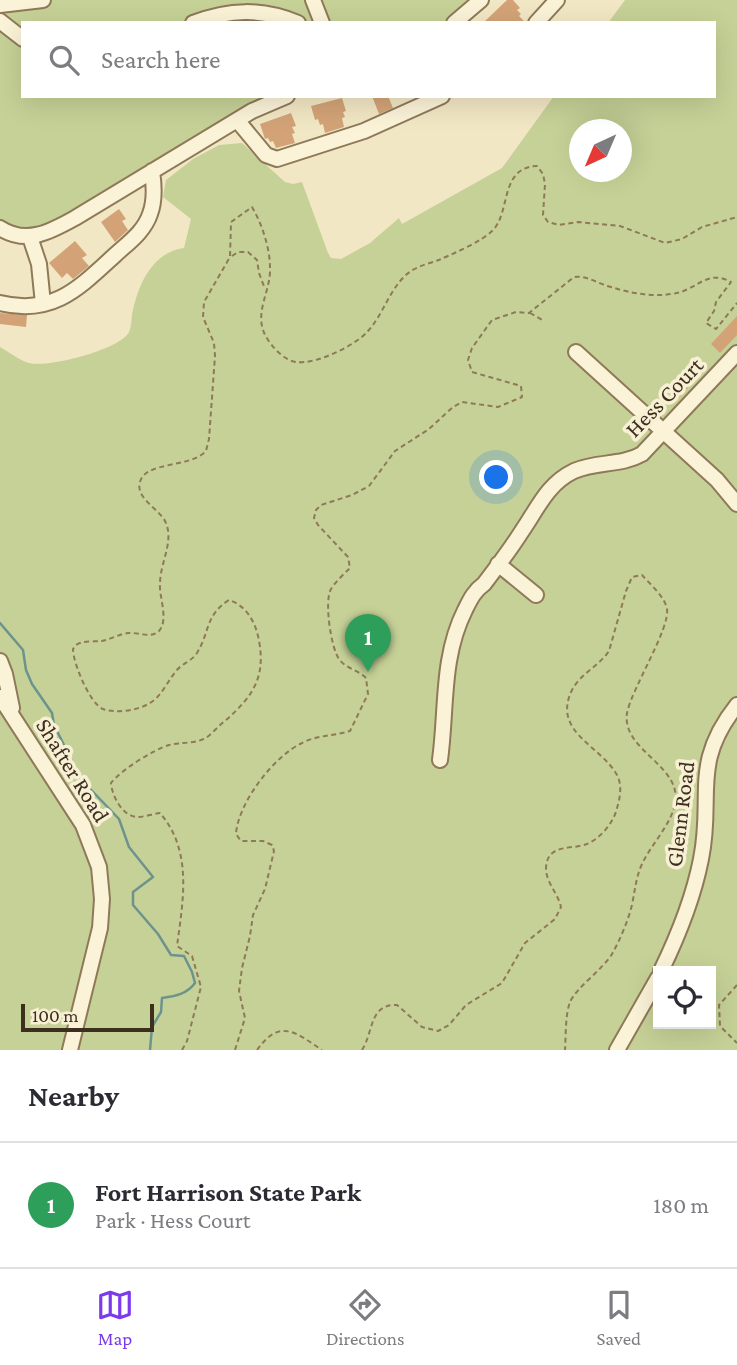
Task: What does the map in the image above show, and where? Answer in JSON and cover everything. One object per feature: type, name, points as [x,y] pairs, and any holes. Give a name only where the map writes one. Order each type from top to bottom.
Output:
[{"type":"street","points":[[0,5],[43,0]]},
{"type":"street","points":[[313,0],[321,21]]},
{"type":"street","points":[[456,21],[481,0]]},
{"type":"street","points":[[538,21],[556,0]]},
{"type":"street","points":[[199,21],[220,14],[253,11],[292,21]]},
{"type":"street","points":[[0,21],[21,37]]},
{"type":"street","points":[[0,228],[13,235],[30,237],[66,223],[237,120],[283,98]]},
{"type":"street","points":[[237,120],[267,156],[277,159],[364,131],[438,98]]},
{"type":"street","points":[[0,303],[21,306],[43,304],[56,301],[76,290],[141,231],[153,203],[152,171]]},
{"type":"street","points":[[30,237],[38,260],[43,304]]},
{"type":"street","points":[[576,352],[716,480],[737,504]]},
{"type":"street","name":"Hess Court","points":[[440,760],[445,676],[462,617],[473,596],[523,530],[539,502],[559,480],[586,467],[634,459],[648,450],[737,353]]},
{"type":"street","points":[[498,565],[536,595]]},
{"type":"street","name":"Shafter Road","points":[[0,661],[14,720]]},
{"type":"street","name":"Shafter Road","points":[[0,697],[83,824],[92,843],[100,875],[100,928],[70,1050]]},
{"type":"street","name":"Glenn Road","points":[[663,966],[701,859],[705,781],[710,753],[721,727],[737,705]]},
{"type":"street","points":[[617,1050],[653,987]]},
{"type":"path","points":[[230,257],[231,222],[252,207],[259,220],[271,266],[261,314],[264,334],[284,357],[303,362],[356,343],[370,329],[388,296],[413,269],[443,258],[491,232],[498,224],[506,190],[519,173],[529,166],[537,166],[543,174],[543,215],[548,222],[559,225],[578,222],[620,226],[664,243],[682,239],[702,228],[737,217]]},
{"type":"path","points":[[182,1050],[187,1041],[201,987],[192,956],[177,946],[185,890],[182,857],[169,823],[160,813],[136,817],[128,814],[118,803],[111,783],[120,772],[157,750],[171,744],[188,744],[205,738],[248,701],[257,681],[261,662],[256,626],[240,604],[229,600],[219,606],[205,629],[202,645],[195,657],[179,668],[157,697],[139,708],[114,711],[102,709],[94,703],[73,661],[73,649],[85,642],[102,641],[130,633],[147,635],[157,633],[162,628],[164,618],[159,591],[160,575],[170,536],[164,519],[140,491],[139,482],[144,474],[152,469],[192,461],[205,451],[209,439],[215,356],[214,343],[202,317],[204,302],[230,257],[238,252],[248,252],[257,260],[266,290]]},
{"type":"path","points":[[529,313],[574,276],[641,294],[672,294],[692,288],[711,277],[721,276],[731,282],[716,302],[706,323],[716,329],[737,303]]},
{"type":"path","points":[[235,1050],[245,1018],[239,992],[242,968],[253,915],[265,889],[274,851],[272,845],[263,841],[241,841],[236,834],[237,824],[251,794],[285,752],[303,742],[350,731],[368,694],[366,678],[337,657],[328,597],[331,589],[350,568],[348,557],[318,525],[314,518],[316,510],[321,505],[352,495],[369,486],[395,451],[429,429],[462,402],[498,407],[522,397],[521,386],[472,372],[468,360],[472,348],[492,320],[516,312],[529,313],[544,321]]},
{"type":"path","points":[[362,1050],[379,1009],[387,1004],[397,1005],[422,1027],[438,1031],[449,1026],[466,1006],[502,983],[525,943],[555,919],[561,907],[559,897],[549,883],[546,868],[548,860],[554,851],[562,847],[586,845],[609,827],[617,812],[620,789],[618,777],[608,763],[579,737],[572,726],[567,711],[568,699],[579,681],[609,652],[632,577],[642,575],[665,603],[668,611],[635,690],[627,713],[627,722],[635,740],[669,777],[677,796],[674,810],[642,864],[629,914],[611,956],[570,1002],[565,1050]]},
{"type":"path","points":[[737,985],[719,1005],[720,1026],[737,1043]]},
{"type":"path","points":[[257,1050],[275,1031],[286,1030],[321,1050]]},
{"type":"green space","points":[[43,0],[481,0],[456,21],[21,21],[21,98],[283,98],[48,232],[0,228],[0,5]]},
{"type":"green space","points":[[625,0],[737,0],[737,1050],[0,1050],[0,347],[25,362],[38,364],[82,356],[123,339],[130,330],[136,300],[149,270],[164,256],[184,248],[191,219],[163,197],[166,180],[193,159],[219,145],[242,143],[285,182],[302,182],[331,258],[341,259],[370,243],[399,218],[402,224],[502,168],[553,98],[716,98],[716,21],[609,21]]},
{"type":"building","points":[[507,0],[513,0],[520,8],[517,10],[524,21],[485,21]]},
{"type":"building","points":[[342,98],[346,111],[343,112],[345,117],[342,118],[344,127],[325,133],[323,124],[320,125],[318,119],[315,120],[311,106]]},
{"type":"building","points":[[373,98],[389,98],[393,108],[379,114]]},
{"type":"building","points":[[291,113],[296,126],[292,127],[295,143],[276,148],[273,141],[265,139],[260,124]]},
{"type":"building","points":[[119,209],[126,219],[122,221],[128,230],[115,242],[101,222]]},
{"type":"building","points":[[75,241],[87,255],[82,258],[89,266],[73,279],[67,273],[62,278],[49,263]]},
{"type":"building","points":[[0,313],[27,315],[26,327],[0,324]]},
{"type":"building","points":[[737,316],[737,335],[720,353],[711,344]]},
{"type":"building","points":[[692,364],[701,373],[677,400],[667,391]]},
{"type":"waterway","points":[[0,623],[23,650],[26,670],[32,684],[52,713],[54,725],[71,759],[73,771],[119,819],[129,847],[153,877],[133,892],[133,905],[158,934],[171,955],[184,956],[192,972],[195,983],[188,990],[162,998],[161,1012],[152,1027],[150,1050]]},
{"type":"place","name":"Fort Harrison State Park","points":[[368,672]]}]
